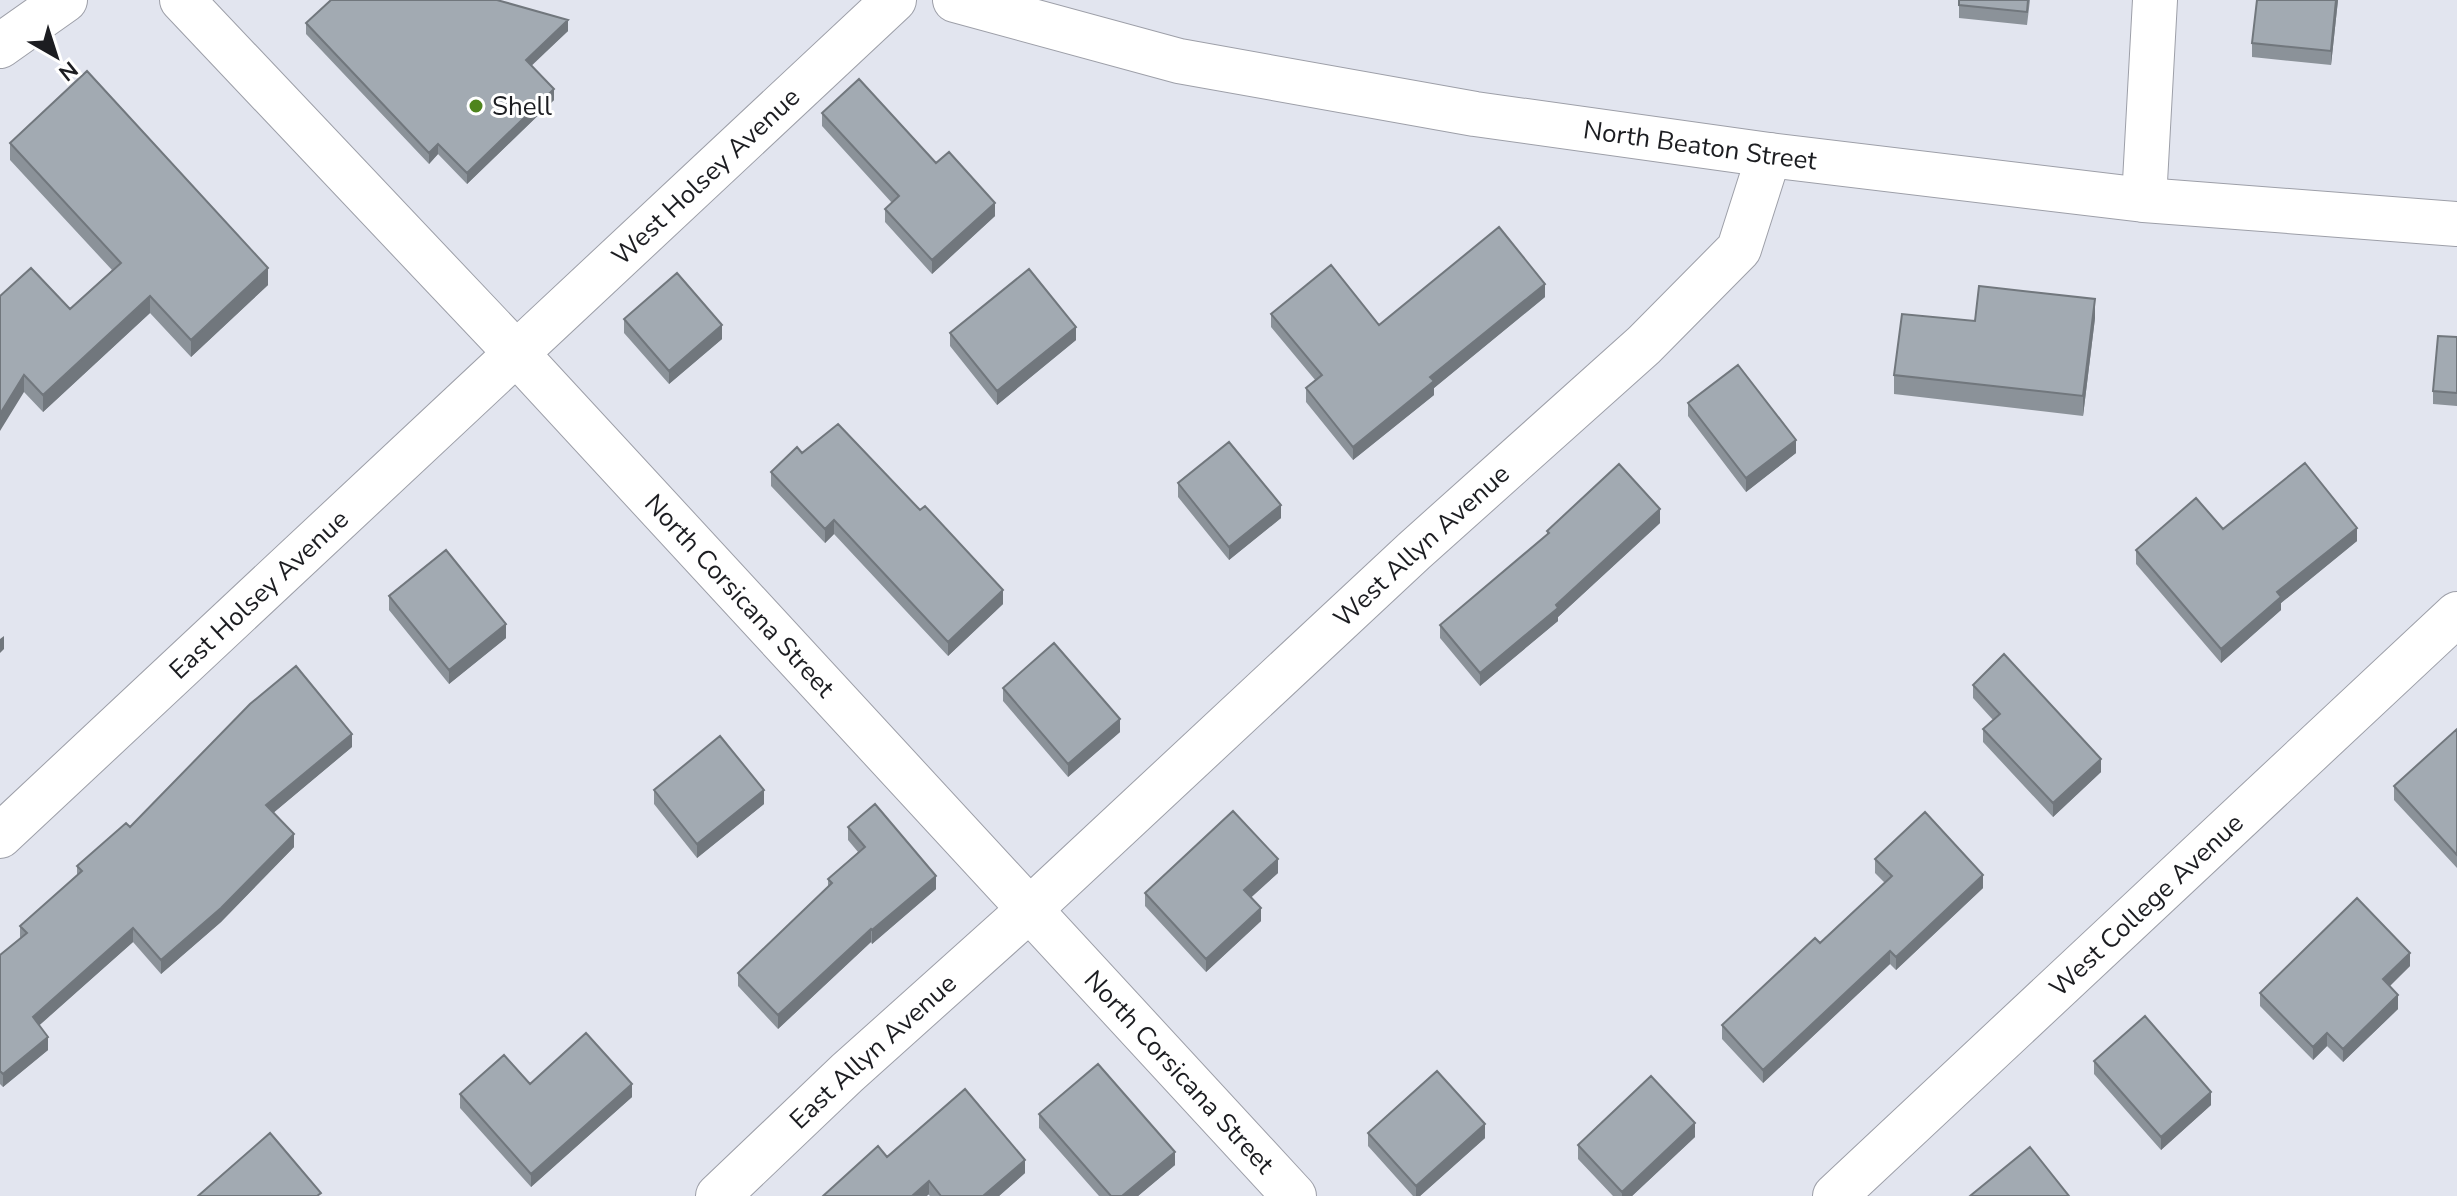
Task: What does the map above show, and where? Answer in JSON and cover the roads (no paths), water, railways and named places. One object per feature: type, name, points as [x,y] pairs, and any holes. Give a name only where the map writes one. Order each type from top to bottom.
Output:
[{"type":"street","points":[[0,46],[65,0]]},
{"type":"street","name":"North Corsicana Street","points":[[182,0],[517,354],[1294,1196]]},
{"type":"street","name":"West Holsey Avenue","points":[[517,354],[894,0]]},
{"type":"street","name":"North Beaton Street","points":[[955,0],[1179,61],[1475,114],[1769,155],[2144,200],[2457,224]]},
{"type":"street","points":[[2144,200],[2155,0]]},
{"type":"street","name":"West Allyn Avenue","points":[[1030,909],[1402,562],[1644,345],[1739,249],[1769,155]]},
{"type":"street","name":"East Holsey Avenue","points":[[0,836],[517,354]]},
{"type":"street","name":"West College Avenue","points":[[1835,1196],[2457,614]]},
{"type":"street","name":"East Allyn Avenue","points":[[718,1196],[847,1073],[1030,909]]},
{"type":"place","name":"Shell","points":[[476,106]]}]
